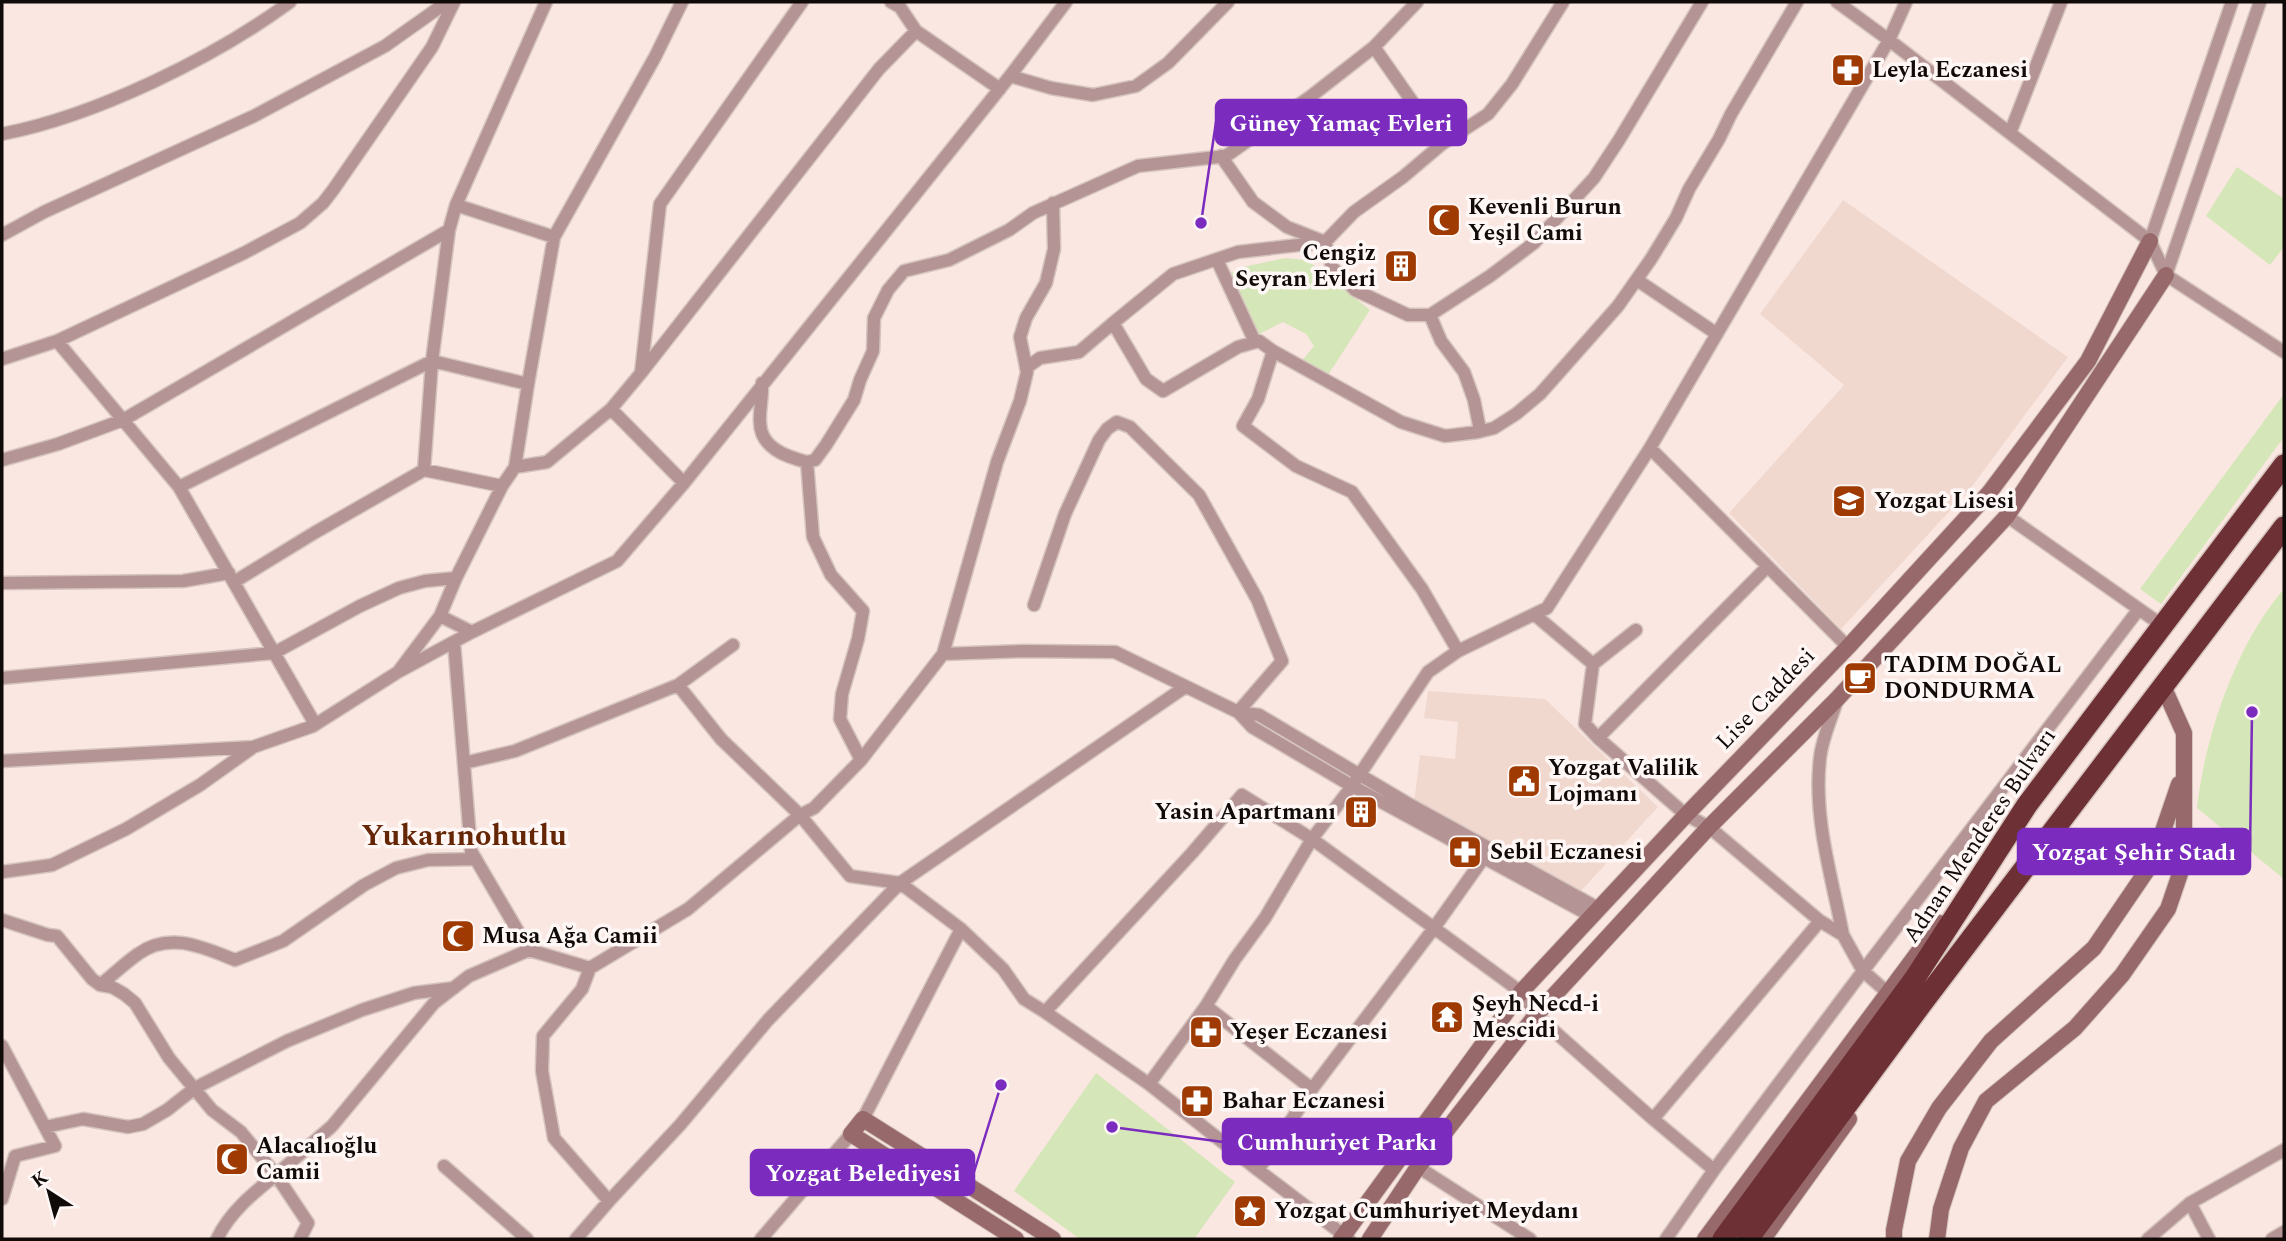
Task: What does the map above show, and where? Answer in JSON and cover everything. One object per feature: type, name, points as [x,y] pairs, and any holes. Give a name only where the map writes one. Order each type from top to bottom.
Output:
[{"type":"highway","name":"Adnan Menderes Bulvarı","points":[[1723,1239],[1915,978],[2027,805],[2284,465]]},
{"type":"highway","points":[[1748,1239],[1923,1002],[2284,527]]},
{"type":"street","points":[[2,134],[93,108],[183,67],[267,19],[290,2]]},
{"type":"street","points":[[2,234],[44,212],[254,116],[385,46],[447,2]]},
{"type":"street","points":[[2,359],[57,341],[253,249],[300,223],[323,203],[432,47],[454,2]]},
{"type":"street","points":[[424,470],[432,361],[449,230],[456,205],[546,2]]},
{"type":"street","points":[[398,672],[440,616],[502,486],[515,467],[554,237],[655,57],[682,2]]},
{"type":"street","points":[[641,373],[660,204],[802,2]]},
{"type":"street","points":[[891,2],[900,7],[916,31],[1000,89]]},
{"type":"street","points":[[2,872],[52,866],[126,829],[200,785],[253,747],[316,724],[398,672],[472,632],[617,561],[684,483],[1000,89],[1066,2]]},
{"type":"street","points":[[1010,76],[1051,88],[1093,95],[1136,86],[1168,63],[1227,2]]},
{"type":"street","points":[[762,383],[760,424],[763,436],[772,448],[790,458],[807,463],[815,460],[854,400],[873,351],[874,317],[888,290],[904,271],[949,260],[992,239],[1053,203],[1138,166],[1226,156],[1310,97],[1374,47],[1417,2]]},
{"type":"street","points":[[1026,368],[1040,358],[1079,352],[1173,274],[1238,252],[1325,242],[1354,212],[1403,177],[1442,144],[1488,114],[1512,84],[1563,2]]},
{"type":"street","points":[[1325,242],[1332,267],[1355,289],[1408,316],[1430,315],[1534,243],[1594,178],[1702,2]]},
{"type":"street","points":[[1113,323],[1146,379],[1163,391],[1238,347],[1259,341],[1401,422],[1445,436],[1494,428],[1540,394],[1618,306],[1676,218],[1731,114],[1797,2]]},
{"type":"street","points":[[1837,2],[2150,241],[2166,275],[2284,352]]},
{"type":"street","points":[[1149,1084],[1206,1006],[1265,918],[1312,839],[1355,781],[1428,672],[1458,651],[1547,608],[1650,448],[1889,40],[1906,2]]},
{"type":"street","points":[[2010,133],[2061,2]]},
{"type":"street","points":[[2150,241],[2232,2]]},
{"type":"street","points":[[1370,1239],[1418,1167],[1536,1015],[1709,827],[1837,699],[2007,516],[2166,275],[2260,2]]},
{"type":"street","points":[[515,467],[547,462],[611,409],[879,69],[916,31]]},
{"type":"street","points":[[1374,47],[1442,144]]},
{"type":"street","points":[[1221,156],[1253,202],[1287,227],[1325,242]]},
{"type":"street","points":[[609,1201],[554,1138],[542,1071],[543,1036],[582,989],[590,968],[688,909],[800,815],[814,808],[861,760],[943,654],[997,462],[1020,401],[1027,372],[1020,337],[1026,318],[1046,283],[1054,249],[1053,203]]},
{"type":"street","points":[[456,205],[554,237]]},
{"type":"street","points":[[2,460],[123,421],[449,230]]},
{"type":"street","name":"Lise Caddesi","points":[[1344,1238],[1521,992],[1848,647],[1989,493],[2088,361],[2150,241]]},
{"type":"street","points":[[1217,260],[1255,342]]},
{"type":"street","points":[[1636,280],[1717,334]]},
{"type":"street","points":[[1430,315],[1441,341],[1464,372],[1474,400],[1478,432]]},
{"type":"street","points":[[57,341],[179,487],[316,724]]},
{"type":"street","points":[[1273,351],[1258,399],[1242,426],[1296,466],[1352,492],[1422,589],[1458,651]]},
{"type":"street","points":[[179,487],[432,361],[528,384]]},
{"type":"street","points":[[611,409],[684,483]]},
{"type":"street","points":[[1034,605],[1065,514],[1100,440],[1107,429],[1117,422],[1130,427],[1199,495],[1257,599],[1282,661],[1238,712]]},
{"type":"street","points":[[1650,448],[1848,647]]},
{"type":"street","points":[[807,463],[813,537],[831,575],[863,611],[842,694],[840,719],[861,760]]},
{"type":"street","points":[[2,583],[231,578],[424,470],[502,486]]},
{"type":"street","points":[[2007,516],[2163,626]]},
{"type":"street","points":[[1598,738],[1767,567]]},
{"type":"street","points":[[2,678],[274,653],[399,587],[456,578]]},
{"type":"street","points":[[1666,1239],[1714,1170],[1863,971],[2140,609]]},
{"type":"street","points":[[1535,615],[1593,664]]},
{"type":"street","points":[[440,616],[472,632]]},
{"type":"street","points":[[1636,630],[1593,664],[1584,724],[1686,815],[1709,827],[1820,920],[1843,935]]},
{"type":"street","points":[[454,642],[471,851],[529,950]]},
{"type":"street","points":[[464,763],[515,751],[678,685],[733,645]]},
{"type":"street","points":[[943,654],[1115,652],[1238,712],[1252,727],[1594,912]]},
{"type":"street","points":[[678,685],[721,739],[800,815],[850,876],[900,883],[961,929],[1003,969],[1024,999],[1149,1084],[1344,1238]]},
{"type":"street","points":[[1937,1239],[1941,1209],[1961,1148],[1986,1101],[2075,1028],[2122,975],[2168,909],[2184,862],[2184,733],[2163,687]]},
{"type":"street","points":[[576,1239],[680,1125],[768,1020],[900,883],[1185,688]]},
{"type":"street","points":[[1837,699],[1820,757],[1820,825],[1843,935],[1863,971],[1888,992]]},
{"type":"street","points":[[2,761],[253,747]]},
{"type":"street","points":[[1894,1239],[1908,1161],[1939,1108],[1991,1041],[2094,948],[2152,863],[2184,772]]},
{"type":"street","points":[[1763,1239],[2092,782]]},
{"type":"street","points":[[1045,1012],[1242,795],[1312,839],[1521,992],[1536,1015],[1714,1170]]},
{"type":"street","points":[[1705,1239],[2027,805]]},
{"type":"street","points":[[1258,1170],[1312,1089],[1434,928],[1487,853]]},
{"type":"street","points":[[100,985],[140,952],[165,941],[197,945],[235,960],[282,941],[363,886],[396,868],[428,860],[476,859]]},
{"type":"street","points":[[2,920],[38,933],[57,936],[92,979],[100,985],[112,987],[135,1003],[169,1058],[212,1110],[241,1132],[276,1175],[308,1223],[300,1239]]},
{"type":"street","points":[[1653,1119],[1820,920]]},
{"type":"street","points":[[761,1239],[863,1119],[961,929]]},
{"type":"street","points":[[217,1239],[225,1222],[332,1126],[434,1003],[469,976],[529,950],[590,968]]},
{"type":"street","points":[[45,1127],[83,1119],[128,1127],[143,1124],[167,1110],[195,1088],[287,1041],[362,1010],[414,993],[454,988]]},
{"type":"street","points":[[1206,1006],[1312,1089]]},
{"type":"street","points":[[2,1046],[55,1146],[15,1156],[2,1199]]},
{"type":"street","points":[[863,1119],[1053,1239]]},
{"type":"street","points":[[851,1134],[1016,1239]]},
{"type":"street","points":[[2148,1239],[2190,1203],[2284,1150]]},
{"type":"street","points":[[444,1166],[527,1239]]},
{"type":"street","points":[[1418,1167],[1530,1239]]},
{"type":"street","points":[[2190,1203],[2209,1239]]},
{"type":"street","points":[[2272,1239],[2284,1232]]},
{"type":"shaded area","points":[[1843,200],[2068,357],[1970,489],[1841,629],[1729,513],[1844,385],[1760,314]]},
{"type":"shaded area","name":"Yozgat Valilik Lojmanı","points":[[1428,691],[1545,699],[1658,807],[1580,892],[1414,803],[1420,755],[1455,759],[1458,722],[1424,718]]},
{"type":"green space","points":[[2237,167],[2284,199],[2284,247],[2270,265],[2206,216]]},
{"type":"green space","points":[[1285,258],[1307,260],[1370,310],[1328,375],[1301,362],[1314,346],[1306,334],[1283,322],[1257,335],[1228,274],[1243,267]]},
{"type":"green space","points":[[2284,394],[2284,437],[2161,604],[2140,589]]},
{"type":"green space","points":[[2284,589],[2284,879],[2197,808],[2215,722],[2237,663],[2251,636]]},
{"type":"green space","points":[[1096,1073],[1235,1182],[1194,1239],[1080,1239],[1014,1191]]},
{"type":"place","name":"Leyla Eczanesi","points":[[1848,70]]},
{"type":"place","name":"Kevenli Burun Yeşil Cami","points":[[1444,220]]},
{"type":"place","name":"Güney Yamaç Evleri","points":[[1201,223]]},
{"type":"place","name":"Cengiz Seyran Evleri","points":[[1401,266]]},
{"type":"place","name":"Yozgat Lisesi","points":[[1849,501]]},
{"type":"place","name":"TADIM DOĞAL DONDURMA","points":[[1860,678]]},
{"type":"place","name":"Yozgat Şehir Stadı","points":[[2252,712]]},
{"type":"place","name":"Yozgat Valilik Lojmanı","points":[[1524,781]]},
{"type":"place","name":"Yasin Apartmanı","points":[[1361,812]]},
{"type":"place","name":"Sebil Eczanesi","points":[[1465,852]]},
{"type":"place","name":"Musa Ağa Camii","points":[[458,936]]},
{"type":"place","name":"Şeyh Necd-i Mescidi","points":[[1447,1017]]},
{"type":"place","name":"Yeşer Eczanesi","points":[[1206,1032]]},
{"type":"place","name":"Yozgat Belediyesi","points":[[1001,1085]]},
{"type":"place","name":"Bahar Eczanesi","points":[[1197,1101]]},
{"type":"place","name":"Cumhuriyet Parkı","points":[[1112,1127]]},
{"type":"place","name":"Alacalıoğlu Camii","points":[[232,1159]]},
{"type":"place","name":"Yozgat Cumhuriyet Meydanı","points":[[1250,1211]]},
{"type":"district","name":"Yukarınohutlu","points":[[464,836]]}]
